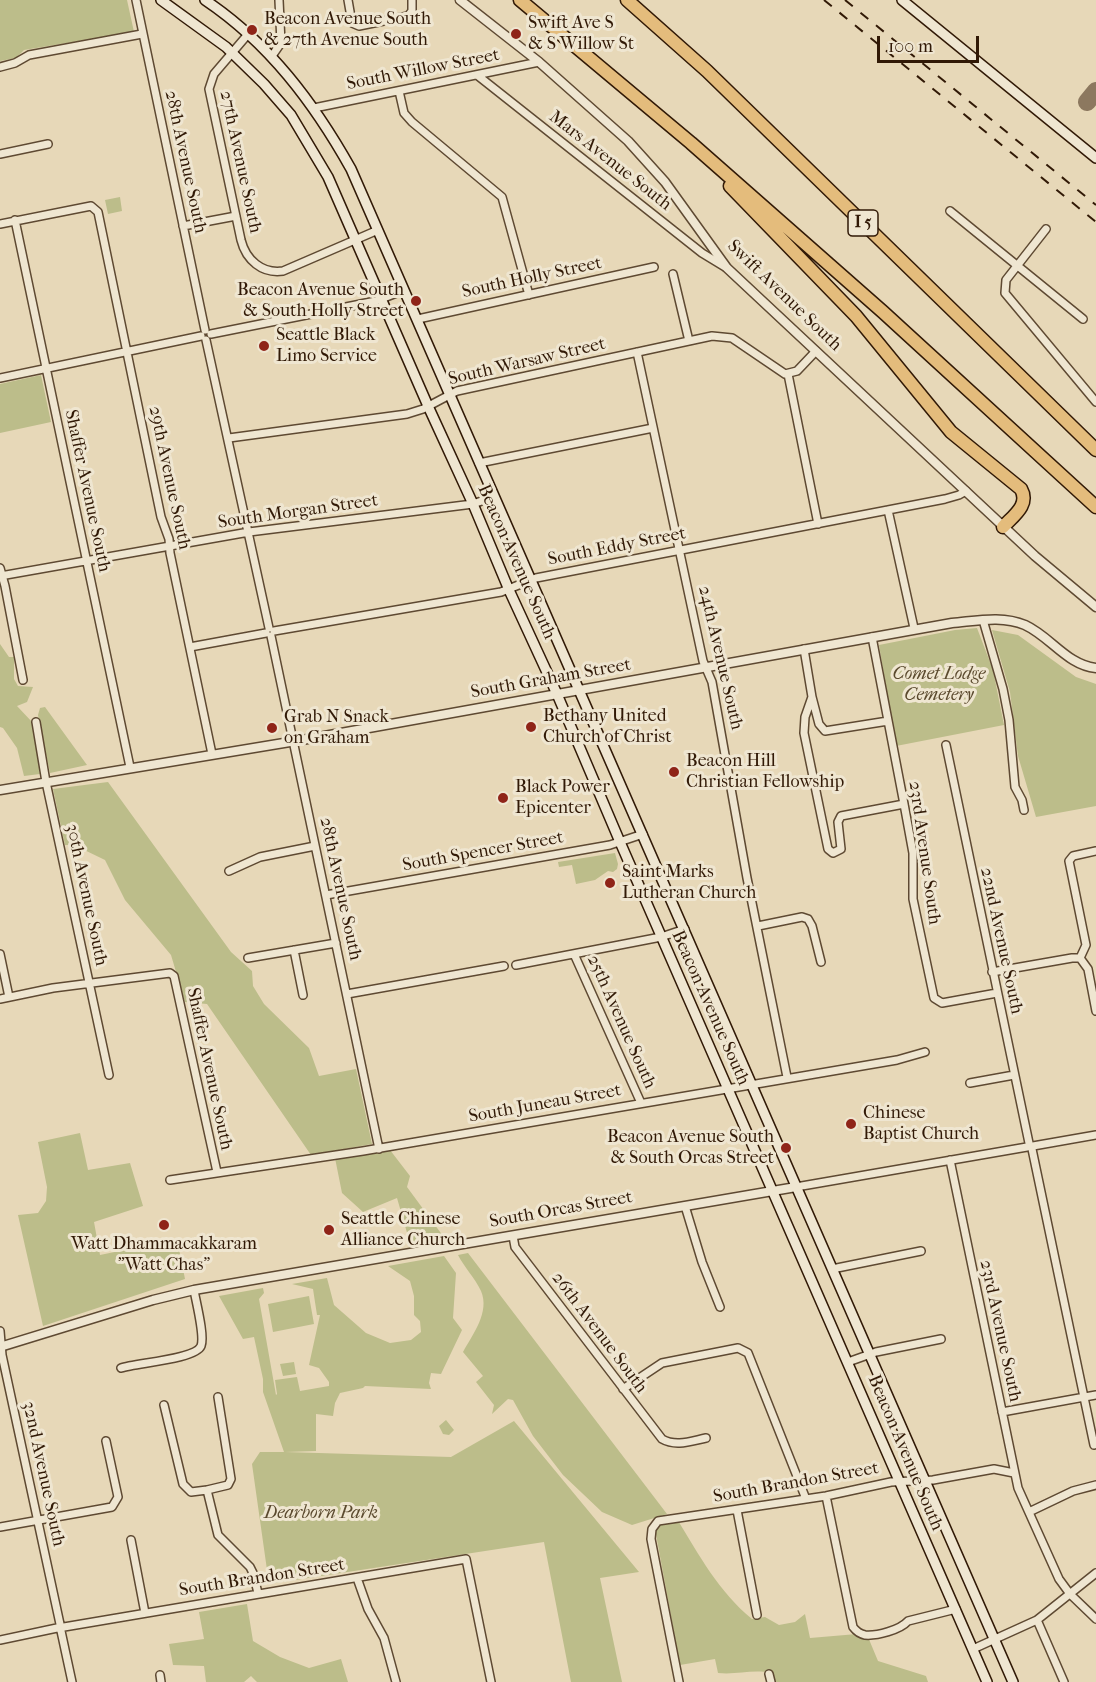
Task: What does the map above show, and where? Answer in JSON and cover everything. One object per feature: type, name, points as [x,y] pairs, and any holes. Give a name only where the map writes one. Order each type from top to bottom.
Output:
[{"type":"highway","points":[[520,0],[691,143],[883,312],[1096,507]]},
{"type":"highway","name":"I 5","points":[[627,0],[707,71],[1096,450]]},
{"type":"highway","points":[[691,143],[748,206],[856,316],[951,432],[1021,489],[1024,497],[1023,505],[1003,526]]},
{"type":"main road","name":"Beacon Avenue South","points":[[161,0],[232,53],[264,84],[291,116],[328,177],[557,694],[661,938],[987,1682]]},
{"type":"main road","name":"Beacon Avenue South","points":[[205,0],[249,33],[272,56],[314,108],[351,170],[418,319],[578,691],[685,928],[1013,1682]]},
{"type":"main road","points":[[902,0],[1096,158]]},
{"type":"street","name":"28th Avenue South","points":[[136,0],[379,1149]]},
{"type":"street","points":[[272,56],[281,43],[279,0]]},
{"type":"street","points":[[348,0],[352,23],[359,26],[408,16],[412,11],[412,0]]},
{"type":"street","name":"Swift Avenue South","points":[[460,0],[539,62],[628,141],[666,182],[728,268],[1003,526],[1096,607]]},
{"type":"street","name":"27th Avenue South","points":[[249,33],[214,74],[209,89],[246,254],[260,267],[276,272],[291,269],[356,240]]},
{"type":"street","points":[[0,67],[29,56],[142,34]]},
{"type":"street","name":"South Willow Street","points":[[314,108],[539,62]]},
{"type":"street","name":"Mars Avenue South","points":[[477,75],[702,253],[728,268]]},
{"type":"street","points":[[399,91],[405,113],[412,122],[502,197],[529,295]]},
{"type":"street","points":[[0,154],[48,144]]},
{"type":"street","name":"29th Avenue South","points":[[15,220],[91,206],[96,209],[212,754]]},
{"type":"street","points":[[950,212],[1083,320]]},
{"type":"street","points":[[183,226],[236,216]]},
{"type":"street","points":[[0,224],[15,220]]},
{"type":"street","name":"Shaffer Avenue South","points":[[15,220],[130,767]]},
{"type":"street","points":[[356,240],[378,230]]},
{"type":"street","points":[[1046,230],[1006,280],[1005,288],[1008,297],[1096,402]]},
{"type":"street","name":"South Holly Street","points":[[418,319],[654,267]]},
{"type":"street","points":[[673,274],[689,341]]},
{"type":"street","points":[[0,378],[382,299],[404,290]]},
{"type":"street","name":"South Warsaw Street","points":[[229,438],[407,414],[428,406],[450,393],[720,336],[732,338],[782,373],[788,374]]},
{"type":"street","points":[[816,351],[797,371],[788,374],[818,524]]},
{"type":"street","name":"24th Avenue South","points":[[637,352],[706,668],[712,682],[720,717],[747,878],[787,1077]]},
{"type":"street","points":[[479,463],[653,428]]},
{"type":"street","name":"South Eddy Street","points":[[190,647],[509,590],[530,580],[953,497],[966,491]]},
{"type":"street","name":"South Morgan Street","points":[[1,576],[249,532],[473,504],[493,497]]},
{"type":"street","points":[[888,510],[914,628]]},
{"type":"street","points":[[0,568],[23,680]]},
{"type":"street","points":[[983,620],[1004,689],[1015,787],[1024,810]]},
{"type":"street","name":"South Graham Street","points":[[0,790],[578,691],[914,628],[983,620],[1009,620],[1027,626],[1078,663],[1096,668]]},
{"type":"street","name":"23rd Avenue South","points":[[872,637],[913,853],[913,899],[933,995],[936,1001],[942,1003],[997,993]]},
{"type":"street","points":[[804,649],[812,697],[819,724],[825,731],[888,721]]},
{"type":"street","points":[[812,697],[805,717],[804,733],[827,845],[833,853],[841,849],[839,818],[844,814],[904,804]]},
{"type":"street","name":"30th Avenue South","points":[[36,722],[46,782],[109,1075]]},
{"type":"street","name":"22nd Avenue South","points":[[946,745],[992,972],[1094,1445]]},
{"type":"street","name":"South Spencer Street","points":[[326,895],[620,843],[643,834]]},
{"type":"street","points":[[229,871],[260,856],[315,846]]},
{"type":"street","points":[[1080,958],[1086,945],[1070,867],[1071,858],[1076,854],[1096,850]]},
{"type":"street","points":[[758,926],[802,917],[808,919],[812,926],[821,962]]},
{"type":"street","points":[[516,965],[661,938],[685,928]]},
{"type":"street","points":[[248,958],[336,944]]},
{"type":"street","points":[[294,950],[303,995]]},
{"type":"street","points":[[0,954],[9,997]]},
{"type":"street","name":"25th Avenue South","points":[[574,954],[641,1103]]},
{"type":"street","points":[[992,972],[1080,958],[1088,969],[1096,1011]]},
{"type":"street","points":[[347,994],[504,966]]},
{"type":"street","name":"Shaffer Avenue South","points":[[90,983],[170,973],[174,976],[216,1172]]},
{"type":"street","points":[[0,999],[90,983]]},
{"type":"street","name":"South Juneau Street","points":[[170,1180],[379,1149],[787,1077],[897,1060],[925,1052]]},
{"type":"street","points":[[970,1083],[1014,1075]]},
{"type":"street","name":"South Orcas Street","points":[[1,1347],[86,1320],[194,1290],[1096,1135]]},
{"type":"street","name":"23rd Avenue South","points":[[950,1160],[1018,1488],[1050,1561],[1070,1594],[1096,1618]]},
{"type":"street","points":[[685,1206],[702,1262],[720,1307]]},
{"type":"street","name":"26th Avenue South","points":[[513,1236],[515,1247],[662,1439],[669,1443],[706,1438]]},
{"type":"street","points":[[832,1269],[921,1251]]},
{"type":"street","points":[[121,1368],[184,1356],[199,1349],[202,1345],[202,1337],[194,1290]]},
{"type":"street","name":"32nd Avenue South","points":[[0,1331],[1,1347],[72,1682]]},
{"type":"street","points":[[848,1362],[870,1354],[940,1339]]},
{"type":"street","points":[[623,1389],[662,1363],[738,1348],[744,1350],[748,1353],[806,1500]]},
{"type":"street","points":[[1002,1412],[1096,1395]]},
{"type":"street","points":[[164,1405],[183,1484],[191,1492],[207,1491],[228,1485],[231,1479],[218,1397]]},
{"type":"street","points":[[0,1527],[112,1507],[118,1497],[106,1441]]},
{"type":"street","name":"South Brandon Street","points":[[679,1682],[651,1539],[655,1523],[661,1520],[806,1500],[891,1482],[924,1480],[994,1470],[1014,1473]]},
{"type":"street","points":[[1029,1512],[1073,1491],[1096,1485]]},
{"type":"street","points":[[207,1491],[218,1535],[250,1567],[258,1593]]},
{"type":"street","points":[[826,1496],[853,1627],[857,1632],[866,1635],[887,1631],[904,1625],[908,1621],[956,1609]]},
{"type":"street","points":[[737,1510],[757,1615]]},
{"type":"street","points":[[131,1540],[145,1613]]},
{"type":"street","name":"South Brandon Street","points":[[0,1640],[60,1627],[466,1559],[491,1682]]},
{"type":"street","points":[[972,1649],[1037,1620],[1096,1573]]},
{"type":"street","points":[[357,1578],[368,1608],[384,1638],[396,1682]]},
{"type":"street","points":[[1037,1620],[1064,1682]]},
{"type":"green space","points":[[0,0],[127,0],[134,32],[24,50],[16,58],[0,61]]},
{"type":"green space","points":[[120,197],[122,211],[108,214],[105,200]]},
{"type":"green space","points":[[41,375],[51,422],[0,433],[0,384]]},
{"type":"green space","name":"Comet Lodge Cemetery","points":[[977,628],[993,670],[1004,725],[896,746],[879,645]]},
{"type":"green space","points":[[992,630],[1018,635],[1076,677],[1096,684],[1096,806],[1036,817],[1018,756],[1010,692]]},
{"type":"green space","points":[[0,644],[9,657],[14,657],[14,679],[18,686],[33,687],[27,702],[17,706],[33,723],[40,774],[24,776],[17,748],[0,727]]},
{"type":"green space","points":[[45,707],[87,765],[50,773],[38,715],[40,708]]},
{"type":"green space","points":[[108,782],[231,952],[252,971],[253,986],[264,1004],[309,1048],[319,1076],[356,1069],[372,1144],[311,1155],[207,1004],[185,1002],[171,955],[125,900],[105,860],[74,845],[65,845],[53,789]]},
{"type":"green space","points":[[615,853],[617,869],[613,872],[608,871],[595,880],[576,884],[572,865],[559,867],[558,862]]},
{"type":"green space","points":[[80,1133],[88,1170],[130,1163],[143,1206],[94,1222],[100,1255],[177,1239],[185,1279],[43,1326],[18,1215],[38,1213],[46,1201],[47,1187],[38,1142]]},
{"type":"green space","points":[[390,1150],[410,1176],[407,1187],[443,1236],[410,1243],[397,1198],[363,1212],[342,1193],[335,1158]]},
{"type":"green space","points":[[468,1253],[667,1514],[632,1525],[602,1512],[563,1475],[533,1436],[513,1400],[508,1399],[492,1414],[494,1405],[476,1382],[483,1376],[463,1352],[479,1323],[483,1307],[481,1291],[458,1255]]},
{"type":"green space","name":"Dearborn Park","points":[[444,1256],[456,1273],[453,1318],[462,1330],[441,1374],[431,1373],[429,1383],[431,1389],[365,1386],[340,1393],[335,1403],[333,1416],[316,1414],[316,1451],[285,1452],[451,1457],[514,1421],[639,1572],[600,1578],[622,1682],[571,1682],[544,1542],[269,1584],[252,1464],[260,1452],[284,1452],[263,1392],[263,1379],[254,1337],[243,1339],[219,1296],[263,1288],[264,1293],[259,1299],[276,1395],[275,1380],[297,1377],[300,1391],[329,1386],[329,1382],[319,1368],[309,1365],[320,1315],[317,1315],[313,1289],[292,1284],[327,1278],[334,1305],[366,1333],[390,1343],[411,1340],[421,1332],[420,1321],[414,1315],[414,1296],[410,1281],[388,1266]]},
{"type":"green space","points":[[309,1296],[314,1324],[273,1332],[268,1304]]},
{"type":"green space","points":[[294,1362],[296,1374],[283,1376],[280,1364]]},
{"type":"green space","points":[[446,1420],[454,1430],[449,1435],[443,1434],[439,1426]]},
{"type":"green space","points":[[677,1519],[729,1597],[752,1619],[765,1617],[779,1625],[795,1622],[805,1614],[810,1638],[857,1634],[868,1637],[878,1661],[926,1676],[928,1682],[775,1682],[772,1673],[718,1673],[715,1659],[680,1665],[655,1529],[662,1522]]},
{"type":"green space","points":[[247,1604],[253,1641],[280,1657],[309,1668],[341,1659],[348,1682],[257,1682],[251,1676],[244,1682],[206,1682],[204,1666],[173,1665],[169,1644],[204,1639],[199,1612]]},
{"type":"taxiway","points":[[1087,102],[1096,91]]},
{"type":"railway","points":[[824,0],[1096,222]]},
{"type":"railway","points":[[845,0],[1096,205]]},
{"type":"place","name":"Beacon Avenue South & 27th Avenue South","points":[[252,30]]},
{"type":"place","name":"Swift Ave S & S Willow St","points":[[516,34]]},
{"type":"place","name":"Beacon Avenue South & South Holly Street","points":[[416,301]]},
{"type":"place","name":"Seattle Black Limo Service","points":[[264,346]]},
{"type":"place","name":"Bethany United Church of Christ","points":[[531,727]]},
{"type":"place","name":"Grab N Snack on Graham","points":[[272,728]]},
{"type":"place","name":"Beacon Hill Christian Fellowship","points":[[674,772]]},
{"type":"place","name":"Black Power Epicenter","points":[[503,798]]},
{"type":"place","name":"Saint Marks Lutheran Church","points":[[610,883]]},
{"type":"place","name":"Chinese Baptist Church","points":[[851,1124]]},
{"type":"place","name":"Beacon Avenue South & South Orcas Street","points":[[786,1148]]},
{"type":"place","name":"Watt Dhammacakkaram \"Watt Chas\"","points":[[164,1225]]},
{"type":"place","name":"Seattle Chinese Alliance Church","points":[[329,1230]]}]
